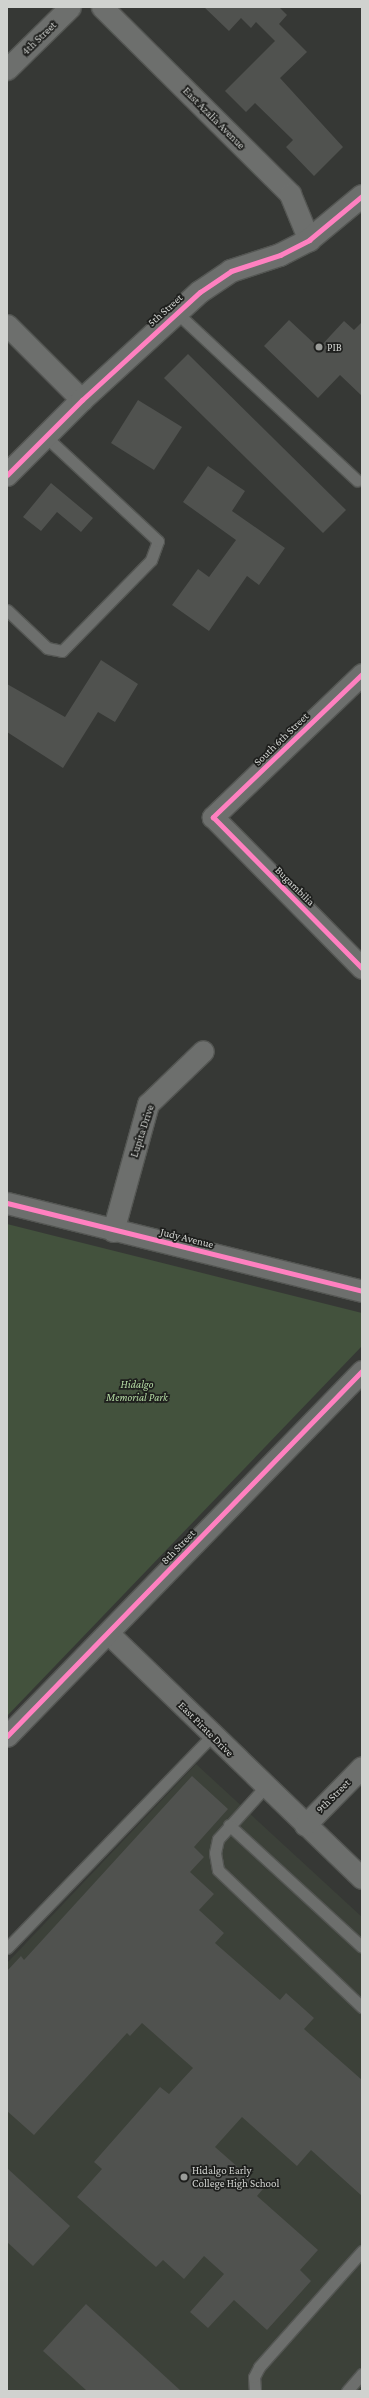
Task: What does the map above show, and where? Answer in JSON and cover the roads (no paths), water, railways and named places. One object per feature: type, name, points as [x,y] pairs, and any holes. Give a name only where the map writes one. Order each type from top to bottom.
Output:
[{"type":"street","name":"4th Street","points":[[7,69],[70,7]]},
{"type":"street","name":"East Azalia Avenue","points":[[102,7],[290,194],[309,240]]},
{"type":"street","name":"5th Street","points":[[7,475],[82,400],[177,313],[231,271],[280,255],[309,240],[362,196]]},
{"type":"street","points":[[7,325],[82,400]]},
{"type":"street","name":"South 6th Street","points":[[213,817],[362,674]]},
{"type":"street","name":"Bugambilia","points":[[213,817],[362,968]]},
{"type":"street","name":"Lupita Drive","points":[[113,1231],[148,1104],[203,1051]]},
{"type":"street","name":"Judy Avenue","points":[[7,1203],[113,1231],[362,1291]]},
{"type":"street","name":"8th Street","points":[[7,1736],[362,1371]]},
{"type":"street","name":"East Pirate Drive","points":[[108,1633],[265,1788],[362,1878]]},
{"type":"street","name":"9th Street","points":[[305,1825],[362,1767]]},
{"type":"lane","points":[[177,313],[357,480]]},
{"type":"lane","points":[[7,610],[47,648],[62,651],[151,560],[158,541],[46,436]]},
{"type":"lane","points":[[7,1948],[212,1736]]},
{"type":"lane","points":[[265,1788],[229,1825],[218,1839],[215,1853],[218,1870],[362,2007]]},
{"type":"lane","points":[[229,1825],[362,1947]]},
{"type":"lane","points":[[255,2391],[254,2377],[259,2367],[362,2251]]},
{"type":"lane","points":[[347,2391],[362,2374]]},
{"type":"place","name":"PIB","points":[[319,347]]},
{"type":"place","name":"Hidalgo Early College High School","points":[[184,2177]]},
{"type":"park label","name":"Hidalgo Memorial Park","points":[[137,1391]]}]
